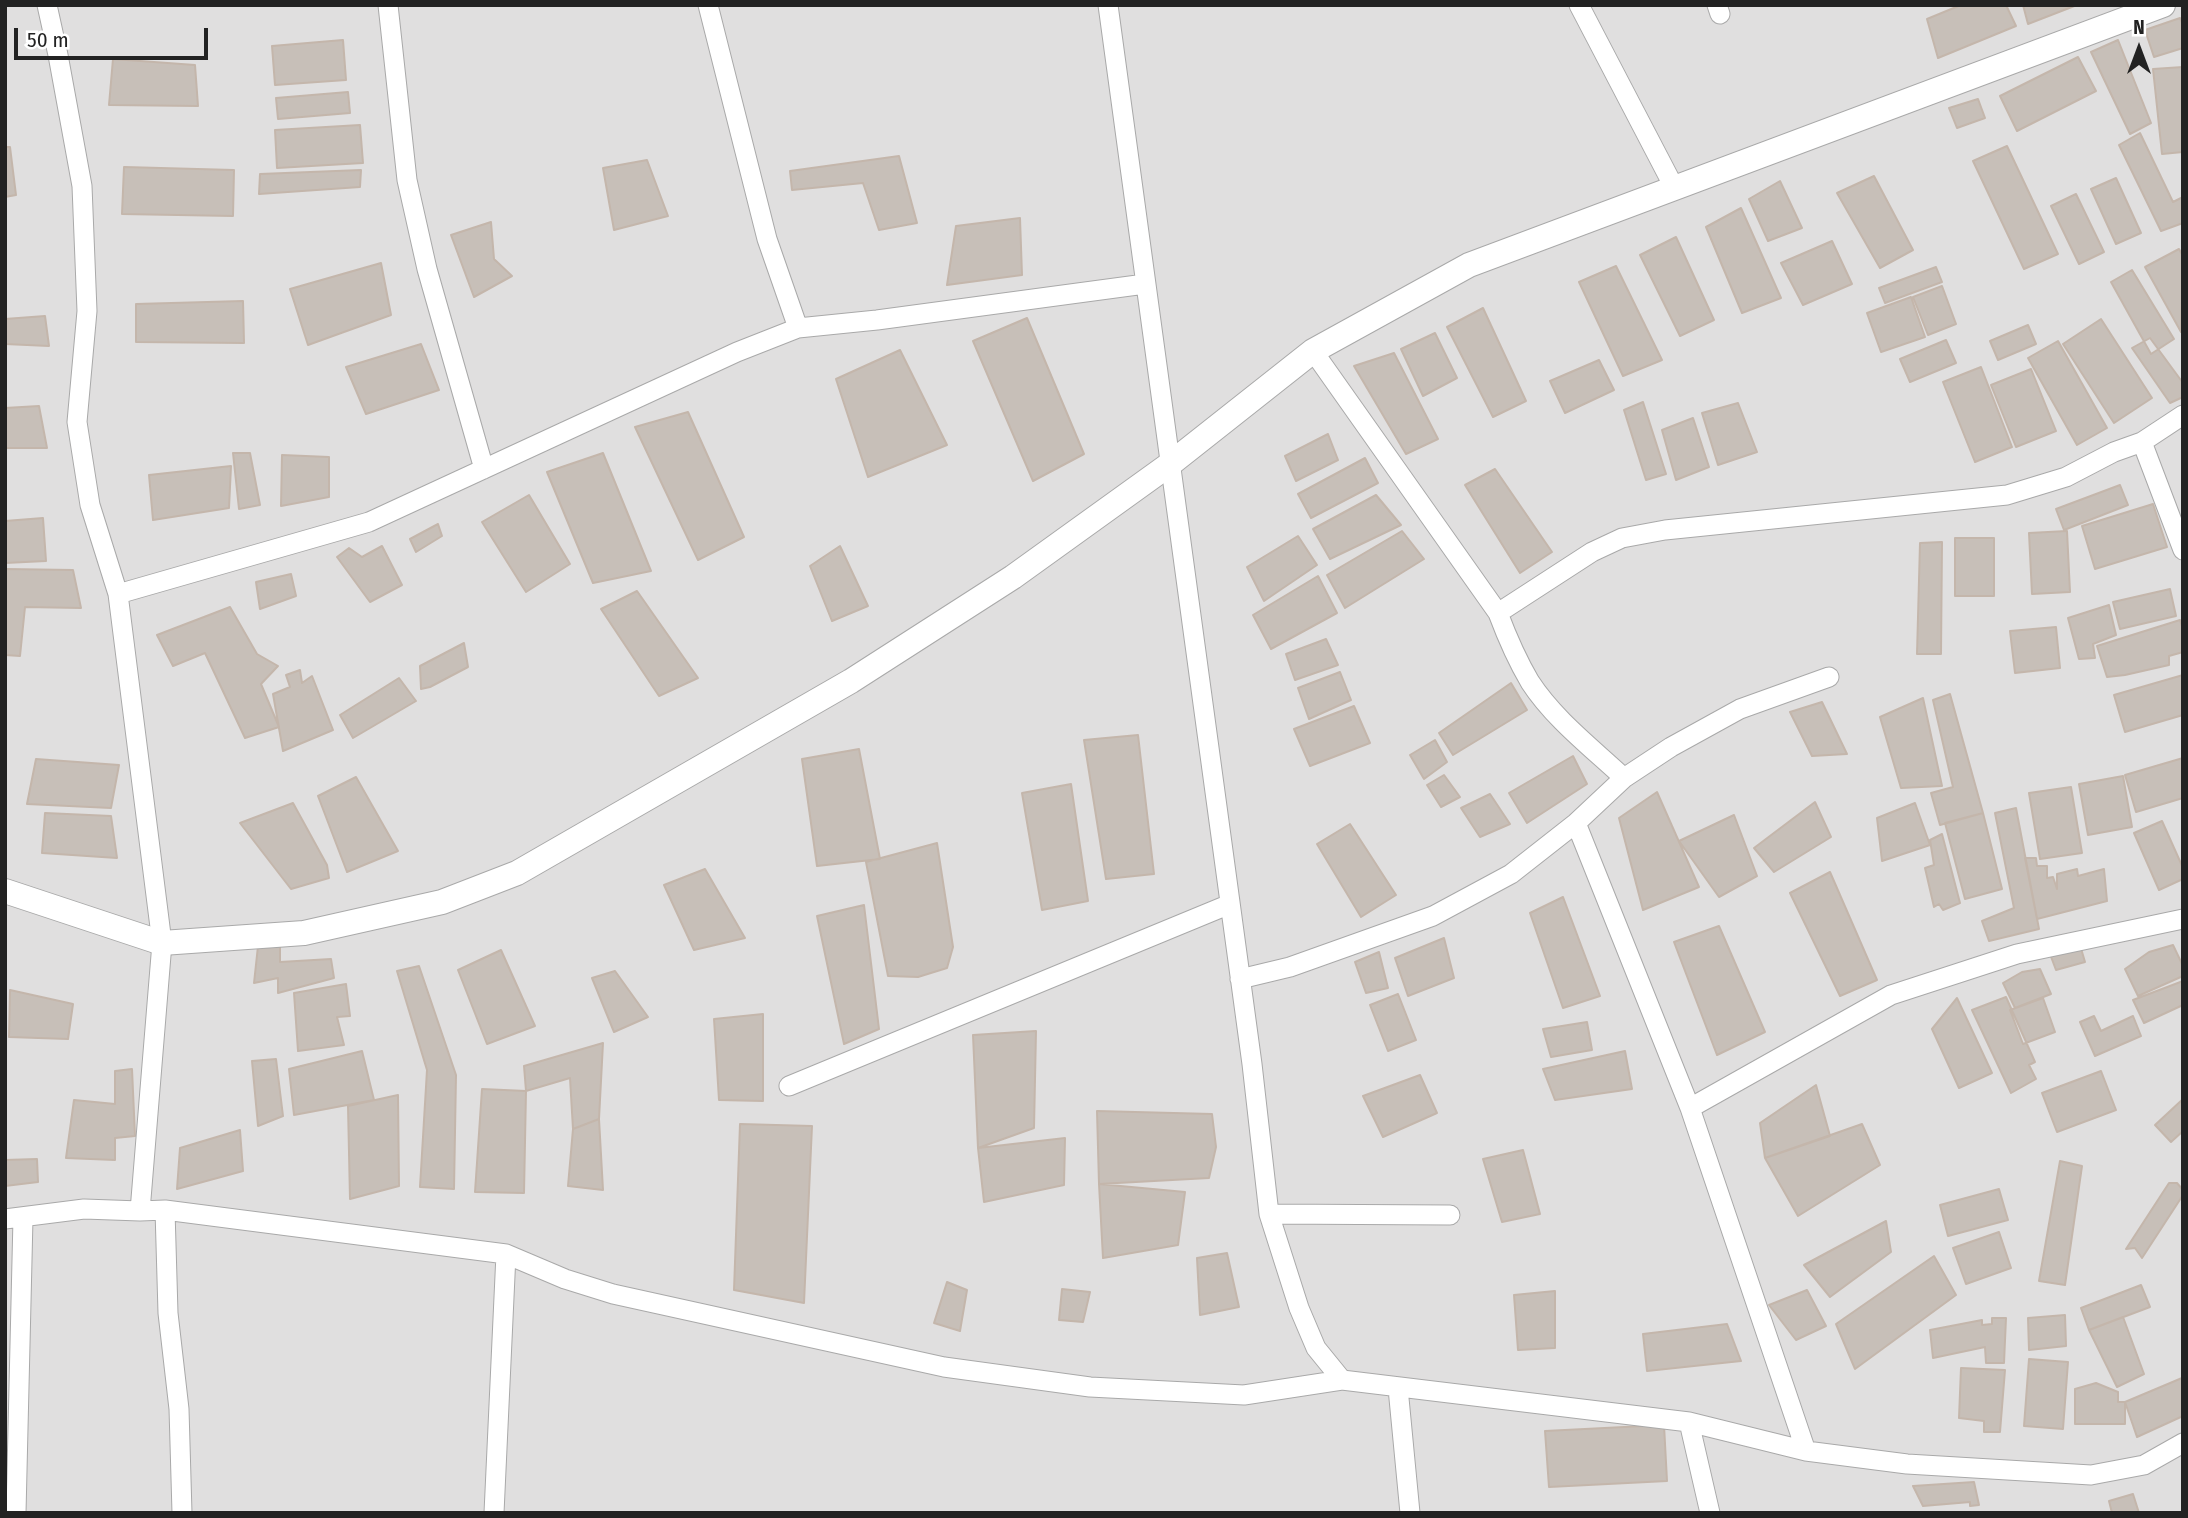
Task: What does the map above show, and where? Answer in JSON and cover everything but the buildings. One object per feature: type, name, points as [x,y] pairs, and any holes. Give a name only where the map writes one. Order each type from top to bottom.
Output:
[{"type":"street","points":[[47,5],[82,186],[87,311],[77,422],[90,505],[118,594],[162,943],[140,1212]]},
{"type":"street","points":[[388,5],[407,180],[427,269],[484,469]]},
{"type":"street","points":[[708,5],[768,239],[798,328]]},
{"type":"street","points":[[1108,5],[1240,979],[1269,1214],[1299,1308],[1317,1348],[1342,1380]]},
{"type":"street","points":[[1579,5],[1675,189]]},
{"type":"street","points":[[5,891],[162,943],[304,933],[442,902],[517,873],[862,674],[1013,577],[1170,464],[1314,351],[1469,265],[2162,5]]},
{"type":"street","points":[[118,594],[369,522],[737,352],[798,328],[1145,284]]},
{"type":"street","points":[[1314,351],[1499,613],[1510,644],[1531,683],[1566,724],[1624,778]]},
{"type":"street","points":[[1499,613],[1592,552],[1622,538],[1665,530],[2007,495],[2066,477],[2114,452],[2142,442],[2183,415]]},
{"type":"street","points":[[2142,442],[2183,550]]},
{"type":"street","points":[[1240,979],[1290,967],[1433,916],[1511,874],[1576,823],[1624,778],[1671,747],[1740,709],[1829,677]]},
{"type":"street","points":[[1576,823],[1690,1108],[1806,1451]]},
{"type":"street","points":[[789,1086],[1230,904]]},
{"type":"street","points":[[1690,1108],[1891,995],[2017,954],[2183,919]]},
{"type":"street","points":[[16,1513],[14,1219],[83,1209],[140,1212],[165,1210],[506,1254],[565,1279],[613,1294],[944,1367],[1090,1387],[1244,1395],[1342,1380],[1689,1422],[1806,1451],[1907,1464],[2091,1475],[2144,1465],[2183,1443]]},
{"type":"street","points":[[165,1210],[169,1313],[179,1409],[181,1513]]},
{"type":"street","points":[[1269,1214],[1450,1215]]},
{"type":"street","points":[[494,1513],[506,1254]]},
{"type":"street","points":[[1398,1388],[1410,1513]]},
{"type":"street","points":[[1689,1422],[1710,1513]]},
{"type":"shaded area","points":[[5,5],[2183,5],[2183,1513],[5,1513]]}]
